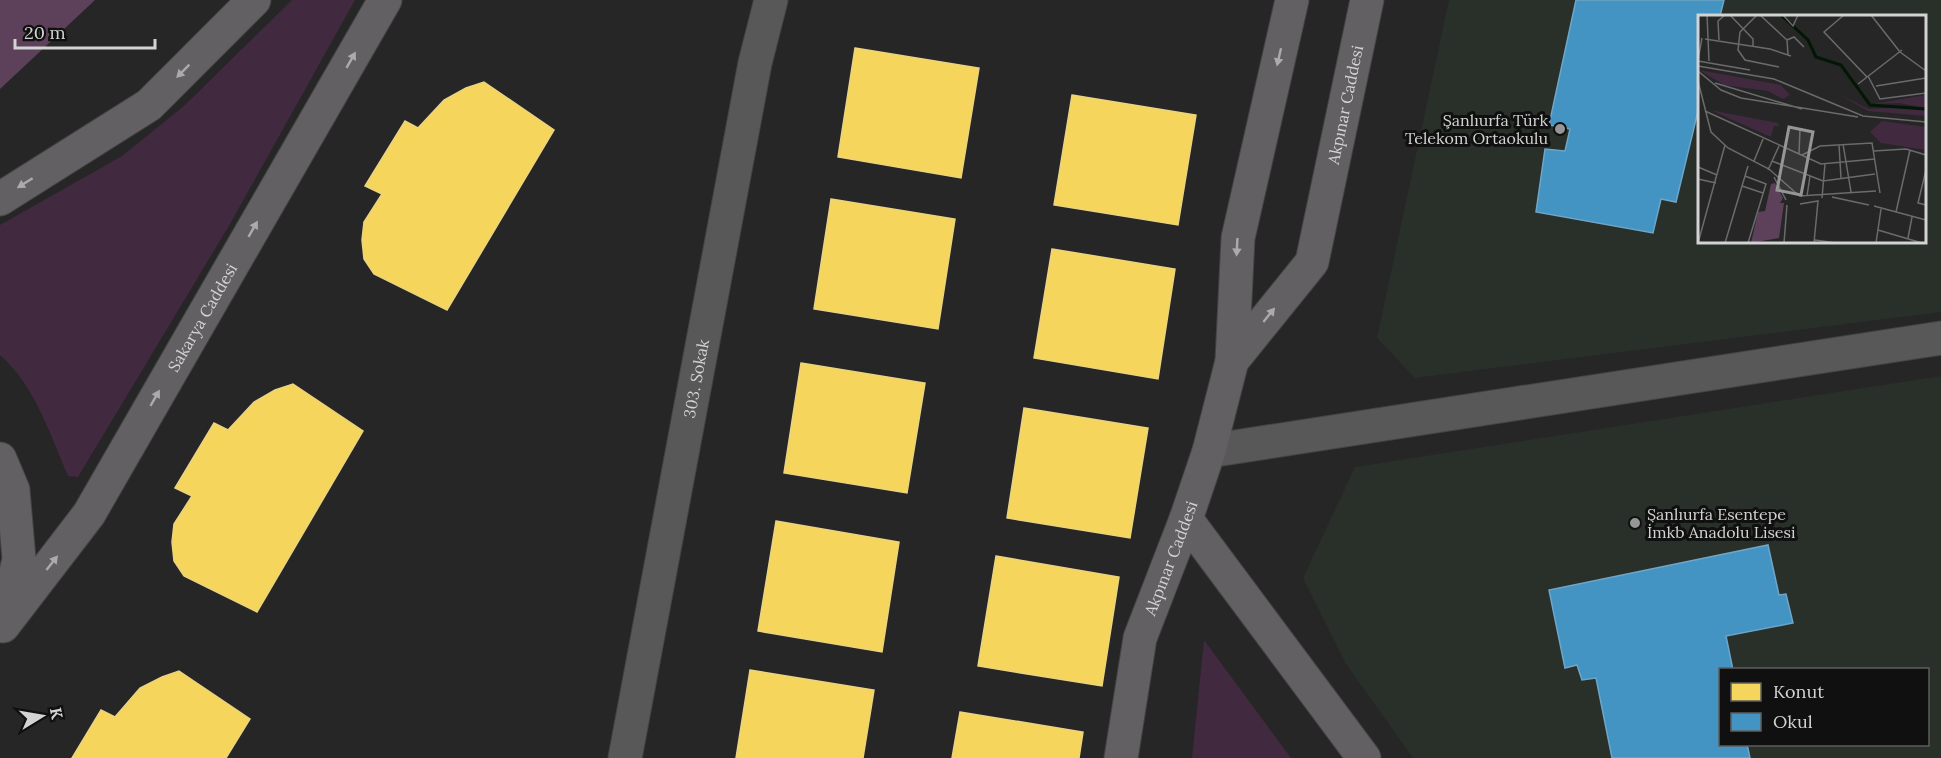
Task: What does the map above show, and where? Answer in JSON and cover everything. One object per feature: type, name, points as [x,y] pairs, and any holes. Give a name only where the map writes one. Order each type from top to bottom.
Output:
[{"type":"street","points":[[0,199],[149,105],[254,0]]},
{"type":"street","name":"Sakarya Caddesi","points":[[2,629],[89,514],[386,0]]},
{"type":"street","name":"303. Sokak","points":[[625,758],[755,63],[771,0]]},
{"type":"street","name":"Akpınar Caddesi","points":[[1121,758],[1140,638],[1186,519],[1209,451],[1232,361],[1238,238],[1292,0]]},
{"type":"street","name":"Akpınar Caddesi","points":[[1232,361],[1312,262],[1367,0]]},
{"type":"street","points":[[1209,451],[1941,339]]},
{"type":"street","points":[[0,459],[13,490],[19,559],[2,629]]},
{"type":"street","points":[[1186,519],[1364,758]]},
{"type":"shaded area","points":[[0,0],[95,0],[0,89]]},
{"type":"shaded area","points":[[292,0],[355,0],[230,224],[78,477],[68,476],[48,427],[32,396],[23,381],[0,355],[0,225],[122,156],[185,105]]},
{"type":"shaded area","name":"Şanlıurfa Türk Telekom Ortaokulu","points":[[1449,0],[1941,0],[1941,312],[1415,378],[1377,338]]},
{"type":"shaded area","name":"Şanlıurfa Esentepe İmkb Anadolu Lisesi","points":[[1941,376],[1941,758],[1413,758],[1346,664],[1303,578],[1355,467]]},
{"type":"shaded area","points":[[1204,640],[1291,758],[1192,758]]},
{"type":"building: Konut","points":[[855,48],[979,68],[961,178],[838,157]]},
{"type":"building: Konut","points":[[484,82],[554,130],[447,310],[374,274],[364,259],[362,240],[364,222],[382,194],[365,186],[405,121],[418,128],[444,100],[466,88]]},
{"type":"building: Konut","points":[[1072,95],[1196,115],[1178,225],[1054,205]]},
{"type":"building: Konut","points":[[831,199],[955,219],[938,329],[814,309]]},
{"type":"building: Konut","points":[[1052,249],[1175,269],[1158,379],[1034,358]]},
{"type":"building: Konut","points":[[801,363],[925,383],[907,493],[784,473]]},
{"type":"building: Konut","points":[[293,384],[363,431],[257,612],[184,576],[174,561],[172,542],[174,524],[192,496],[175,488],[214,423],[228,430],[254,402],[275,390]]},
{"type":"building: Konut","points":[[1024,408],[1148,428],[1130,538],[1007,518]]},
{"type":"building: Konut","points":[[776,521],[899,542],[882,652],[758,631]]},
{"type":"building: Konut","points":[[996,556],[1119,577],[1102,686],[978,666]]},
{"type":"building: Konut","points":[[750,670],[874,690],[863,758],[736,758]]},
{"type":"building: Konut","points":[[179,671],[250,719],[226,758],[72,758],[101,710],[115,717],[140,688]]},
{"type":"building: Konut","points":[[960,712],[1083,732],[1079,758],[952,758]]},
{"type":"building: Okul","points":[[1576,0],[1724,0],[1720,15],[1698,15],[1698,111],[1676,202],[1661,199],[1653,233],[1536,212],[1545,149],[1565,151],[1570,129],[1549,125]]},
{"type":"building: Okul","points":[[1768,545],[1779,595],[1786,594],[1793,623],[1726,636],[1733,668],[1719,668],[1719,746],[1747,746],[1750,758],[1612,758],[1596,678],[1582,680],[1577,665],[1565,668],[1549,590]]},
{"type":"place","name":"Şanlıurfa Türk Telekom Ortaokulu","points":[[1560,129]]},
{"type":"place","name":"Şanlıurfa Esentepe İmkb Anadolu Lisesi","points":[[1635,523]]}]
